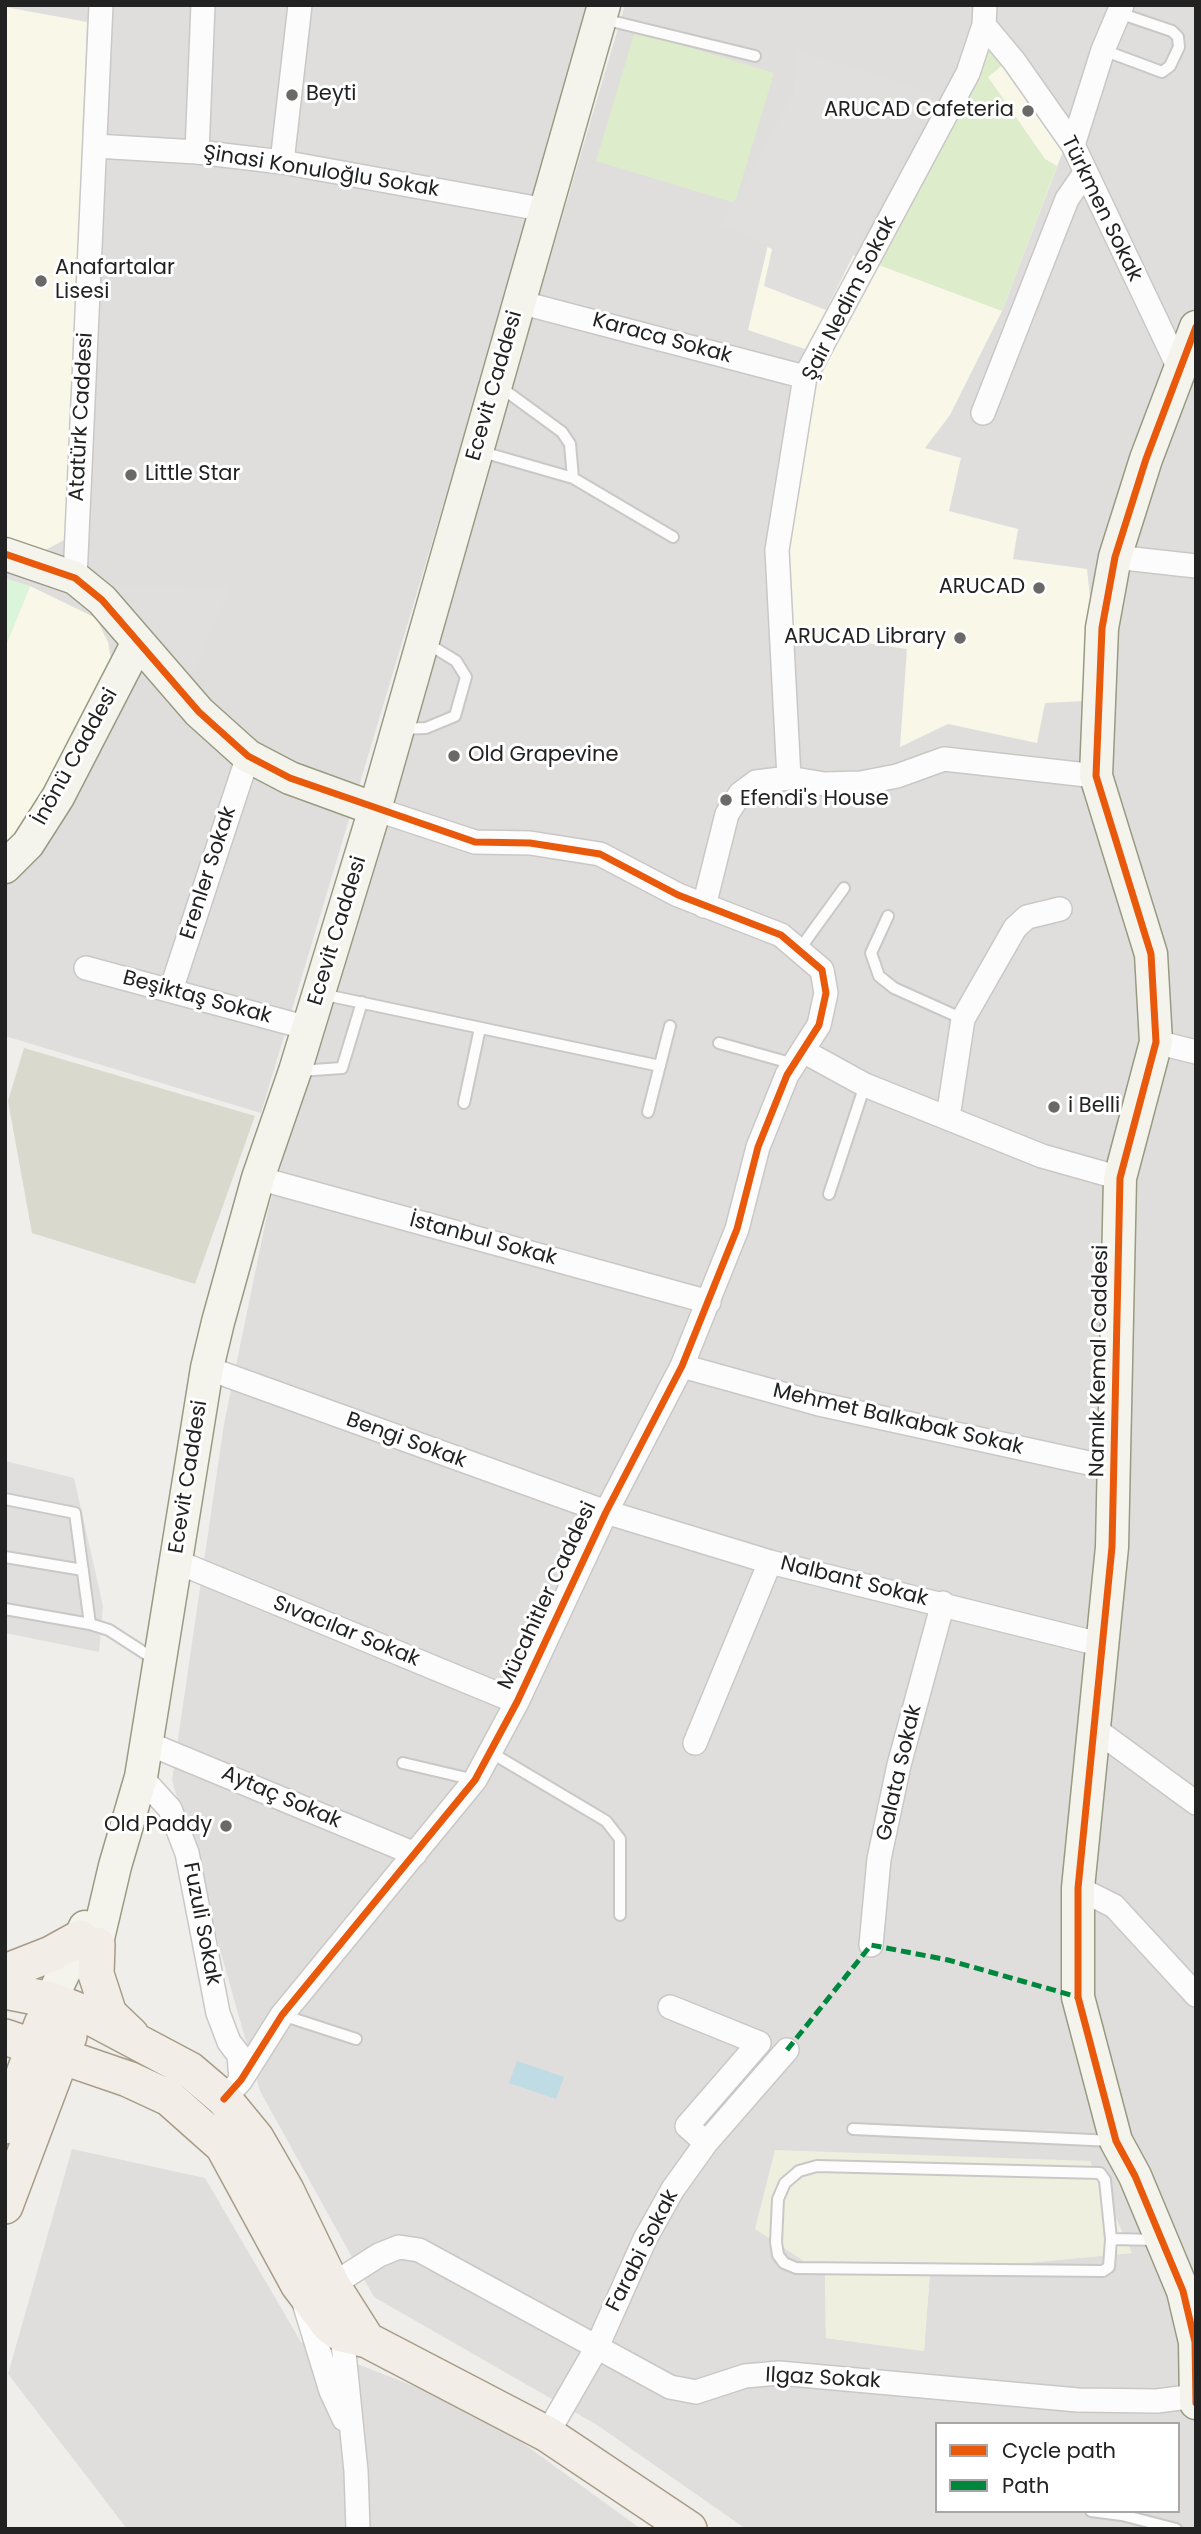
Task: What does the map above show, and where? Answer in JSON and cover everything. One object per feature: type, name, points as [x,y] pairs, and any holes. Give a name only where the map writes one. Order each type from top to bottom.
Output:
[{"type":"main road","points":[[5,1972],[88,1942],[109,2014],[141,2043]]},
{"type":"main road","points":[[5,1991],[65,2006],[233,2089],[280,2180],[323,2289]]},
{"type":"main road","points":[[5,2126],[29,2060],[65,2006]]},
{"type":"main road","points":[[29,2060],[123,2077],[169,2098],[223,2146],[354,2337],[547,2434],[689,2529]]},
{"type":"main road","points":[[5,2206],[29,2060]]},
{"type":"street","name":"Atatürk Caddesi","points":[[75,578],[101,5]]},
{"type":"street","points":[[197,152],[203,5]]},
{"type":"street","points":[[282,162],[300,5]]},
{"type":"street","points":[[1073,145],[1103,50],[1121,9]]},
{"type":"street","name":"Ecevit Caddesi","points":[[65,2006],[115,1866],[141,1777],[206,1368],[258,1178],[295,1071],[375,809],[602,12]]},
{"type":"street","name":"Türkmen Sokak","points":[[984,15],[1073,145],[1179,368]]},
{"type":"street","name":"Şair Nedim Sokak","points":[[789,778],[777,550],[806,377],[968,73],[984,15]]},
{"type":"street","name":"Şinasi Konuloğlu Sokak","points":[[95,146],[197,152],[282,162],[546,210]]},
{"type":"street","points":[[984,413],[1067,199],[1085,173]]},
{"type":"street","name":"Karaca Sokak","points":[[519,302],[806,377]]},
{"type":"street","name":"Namık Kemal Caddesi","points":[[1195,2399],[1195,2342],[1183,2291],[1116,2141],[1078,1997],[1078,1888],[1103,1645],[1116,1469],[1120,1178],[1156,1042],[1151,954],[1111,816],[1096,776],[1102,628],[1115,557],[1179,368],[1196,327]]},
{"type":"street","points":[[5,554],[75,578],[102,600],[199,712],[248,756],[290,778],[375,809]]},
{"type":"street","points":[[1115,557],[1196,566]]},
{"type":"street","name":"İnönü Caddesi","points":[[5,867],[27,844],[58,797],[138,642]]},
{"type":"street","name":"Erenler Sokak","points":[[171,990],[248,756]]},
{"type":"street","points":[[704,906],[727,814],[740,794],[756,782],[789,778],[824,784],[861,783],[897,776],[944,758],[1096,776]]},
{"type":"street","name":"Mücahitler Caddesi","points":[[233,2089],[282,2015],[475,1780],[517,1702],[606,1512],[682,1366],[737,1229],[758,1147],[799,1058],[819,1025],[826,993],[822,970],[780,935],[704,906],[600,854],[530,843],[475,842],[375,809]]},
{"type":"street","points":[[948,1117],[962,1019],[1015,928],[1027,917],[1059,909]]},
{"type":"street","name":"Beşiktaş Sokak","points":[[86,968],[308,1028]]},
{"type":"street","points":[[1156,1042],[1196,1052]]},
{"type":"street","points":[[799,1058],[1042,1156],[1120,1178]]},
{"type":"street","name":"İstanbul Sokak","points":[[258,1178],[709,1302]]},
{"type":"street","name":"Mehmet Balkabak Sokak","points":[[682,1366],[819,1404],[1116,1469]]},
{"type":"street","name":"Bengi Sokak","points":[[206,1368],[606,1512]]},
{"type":"street","name":"Nalbant Sokak","points":[[606,1512],[771,1562],[1103,1645]]},
{"type":"street","name":"Sıvacılar Sokak","points":[[175,1561],[517,1702]]},
{"type":"street","points":[[695,1743],[771,1562]]},
{"type":"street","name":"Galata Sokak","points":[[871,1945],[879,1859],[899,1765],[943,1604]]},
{"type":"street","points":[[1095,1729],[1196,1803]]},
{"type":"street","name":"Aytaç Sokak","points":[[148,1743],[415,1854]]},
{"type":"street","name":"Fuzuli Sokak","points":[[141,1777],[170,1809],[187,1853],[218,2013],[229,2042],[239,2055],[233,2089]]},
{"type":"street","points":[[1078,1888],[1114,1906],[1196,1995]]},
{"type":"street","points":[[670,2007],[759,2043],[687,2126],[706,2143]]},
{"type":"street","name":"Farabi Sokak","points":[[547,2434],[596,2348],[645,2239],[673,2189],[706,2143],[787,2050]]},
{"type":"street","name":"Ilgaz Sokak","points":[[323,2289],[379,2255],[399,2247],[419,2250],[670,2388],[696,2392],[745,2376],[779,2373],[1078,2400],[1195,2399]]},
{"type":"street","points":[[323,2289],[331,2391],[351,2434]]},
{"type":"street","points":[[354,2337],[351,2434],[358,2529]]},
{"type":"lane","points":[[1103,50],[1162,72],[1170,66],[1179,47],[1178,37],[1172,31],[1121,9]]},
{"type":"lane","points":[[602,12],[755,56]]},
{"type":"lane","points":[[496,384],[562,432],[570,444],[573,478]]},
{"type":"lane","points":[[477,451],[573,478],[673,537]]},
{"type":"lane","points":[[397,729],[426,728],[455,716],[466,677],[456,661],[423,641]]},
{"type":"lane","points":[[799,950],[845,888]]},
{"type":"lane","points":[[888,916],[871,953],[879,976],[894,988],[962,1019]]},
{"type":"lane","points":[[319,993],[660,1066]]},
{"type":"lane","points":[[295,1071],[342,1068],[362,1002]]},
{"type":"lane","points":[[648,1112],[670,1026]]},
{"type":"lane","points":[[464,1104],[480,1028]]},
{"type":"lane","points":[[719,1043],[799,1058]]},
{"type":"lane","points":[[829,1194],[865,1086]]},
{"type":"lane","points":[[5,1499],[75,1513],[89,1624]]},
{"type":"lane","points":[[5,1558],[83,1570]]},
{"type":"lane","points":[[5,1609],[89,1624],[127,1640],[160,1662]]},
{"type":"lane","points":[[490,1752],[606,1821],[620,1839],[620,1915]]},
{"type":"lane","points":[[403,1763],[475,1780]]},
{"type":"lane","points":[[282,2015],[356,2039]]},
{"type":"lane","points":[[853,2129],[1116,2141]]},
{"type":"lane","points":[[817,2166],[1091,2171],[1100,2173],[1105,2180],[1111,2238],[1109,2267],[1104,2271],[796,2268],[784,2263],[778,2255],[778,2199],[785,2183],[799,2171],[817,2166]]},
{"type":"lane","points":[[1111,2238],[1161,2240]]},
{"type":"lane","points":[[1106,2513],[1176,2529]]},
{"type":"shaded area","points":[[5,5],[593,5],[261,1113],[5,1036]]},
{"type":"shaded area","points":[[625,5],[1196,5],[1196,2529],[746,2529],[597,2425],[374,2297],[260,2091],[172,1780],[224,1424],[268,1210]],"holes":[[[1131,2253],[930,2272],[924,2351],[826,2338],[825,2275]]]},
{"type":"shaded area","name":"Anafartalar Lisesi","points":[[5,7],[87,22],[66,539],[40,553],[5,543]]},
{"type":"shaded area","points":[[982,31],[1065,146],[1002,311],[950,415],[925,448],[961,458],[949,511],[1018,529],[1013,559],[1087,569],[1094,634],[1084,701],[1045,703],[1037,743],[948,724],[900,747],[907,649],[785,631],[777,550],[805,377],[826,356],[748,330],[771,232],[873,261]]},
{"type":"shaded area","points":[[796,50],[934,94],[826,310],[764,286],[772,249],[721,225],[794,93]]},
{"type":"shaded area","points":[[97,585],[231,587],[187,684]]},
{"type":"shaded area","points":[[30,586],[96,618],[108,642],[112,665],[61,775],[5,851],[5,647]]},
{"type":"shaded area","points":[[24,1048],[255,1116],[195,1284],[32,1233],[8,1101]]},
{"type":"shaded area","points":[[5,1461],[74,1478],[103,1606],[99,1652],[5,1633]]},
{"type":"shaded area","points":[[72,2149],[205,2178],[301,2342],[480,2412],[641,2529],[127,2529],[8,2374]]},
{"type":"green space","points":[[635,31],[774,73],[735,203],[596,161]]},
{"type":"green space","points":[[980,40],[1005,63],[988,77],[1045,159],[1057,166],[1002,311],[868,261]]},
{"type":"green space","points":[[5,578],[30,586],[5,647]]},
{"type":"green space","points":[[775,2150],[1090,2161],[1132,2253],[930,2272],[924,2351],[826,2338],[825,2275],[755,2229]]},
{"type":"water","points":[[517,2061],[564,2077],[556,2099],[509,2083]]},
{"type":"marked path","points":[[787,2050],[871,1945],[948,1960],[1078,1997]]},
{"type":"cycle path","points":[[1196,327],[1146,459],[1115,557],[1102,628],[1096,776],[1151,954],[1156,1042],[1120,1178],[1112,1547],[1078,1888],[1078,1997],[1116,2141],[1135,2176],[1183,2291],[1195,2342],[1196,2403]]},
{"type":"cycle path","points":[[5,554],[75,578],[102,600],[199,712],[248,756],[290,778],[475,842],[530,843],[600,854],[678,895],[781,935],[822,970],[826,993],[819,1025],[787,1075],[758,1147],[737,1229],[682,1366],[606,1512],[517,1702],[475,1780],[282,2015],[241,2080],[224,2099]]},
{"type":"place","name":"Beyti","points":[[292,95]]},
{"type":"place","name":"ARUCAD Cafeteria","points":[[1028,111]]},
{"type":"place","name":"Anafartalar Lisesi","points":[[41,281]]},
{"type":"place","name":"Little Star","points":[[131,475]]},
{"type":"place","name":"ARUCAD","points":[[1039,588]]},
{"type":"place","name":"ARUCAD Library","points":[[960,638]]},
{"type":"place","name":"Old Grapevine","points":[[454,756]]},
{"type":"place","name":"Efendi's House","points":[[726,800]]},
{"type":"place","name":"i Belli","points":[[1054,1107]]},
{"type":"place","name":"Old Paddy","points":[[226,1826]]}]
